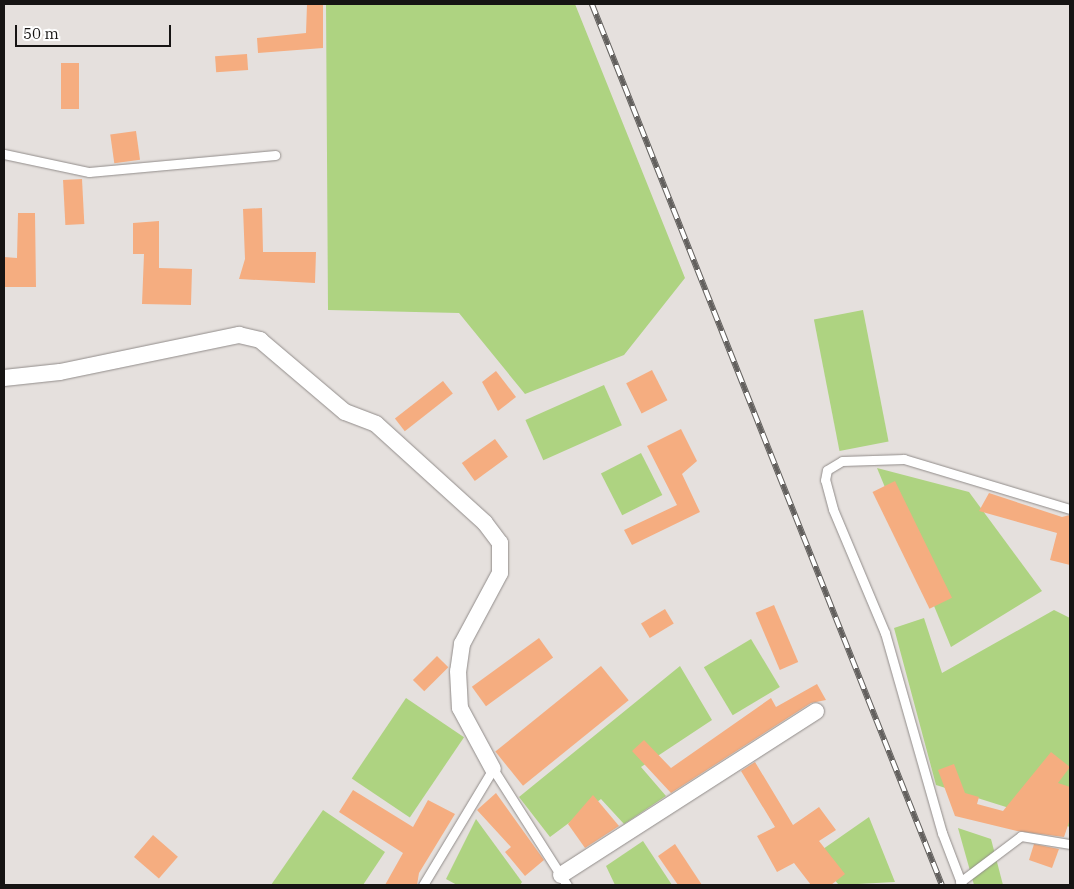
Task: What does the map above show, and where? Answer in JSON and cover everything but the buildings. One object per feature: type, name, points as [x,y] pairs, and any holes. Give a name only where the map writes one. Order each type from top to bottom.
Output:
[{"type":"street","points":[[4,378],[60,372],[238,335],[260,340],[345,412],[376,424],[485,523],[500,543],[500,573],[462,644],[458,672],[460,708],[493,769]]},
{"type":"street","points":[[564,880],[816,711]]},
{"type":"lane","points":[[4,154],[89,172],[275,155]]},
{"type":"lane","points":[[1070,509],[904,459],[842,461],[827,470],[825,480],[833,509],[885,633],[942,833],[961,883],[1021,836],[1070,844]]},
{"type":"lane","points":[[423,885],[493,769],[564,880]]},
{"type":"green space","points":[[326,4],[575,4],[685,278],[624,355],[525,394],[459,313],[328,310]]},
{"type":"green space","points":[[863,310],[889,442],[839,451],[814,320]]},
{"type":"green space","points":[[604,385],[622,425],[543,460],[525,420]]},
{"type":"green space","points":[[641,453],[662,495],[622,515],[601,473]]},
{"type":"green space","points":[[877,468],[969,492],[1042,591],[951,647]]},
{"type":"green space","points":[[1054,610],[1070,618],[1070,827],[936,785],[894,628],[924,618],[942,673]]},
{"type":"green space","points":[[751,639],[780,687],[733,715],[704,667]]},
{"type":"green space","points":[[680,666],[712,720],[641,767],[666,796],[624,824],[601,799],[550,837],[519,797]]},
{"type":"green space","points":[[406,698],[464,737],[410,818],[352,778]]},
{"type":"green space","points":[[323,810],[385,852],[363,885],[271,885]]},
{"type":"green space","points":[[869,817],[895,882],[839,885],[813,856]]},
{"type":"green space","points":[[476,819],[522,882],[520,885],[457,885],[446,879]]},
{"type":"green space","points":[[958,828],[991,839],[1003,885],[974,885]]},
{"type":"green space","points":[[643,841],[672,885],[615,885],[606,866]]},
{"type":"railway","points":[[592,4],[942,885]]}]
